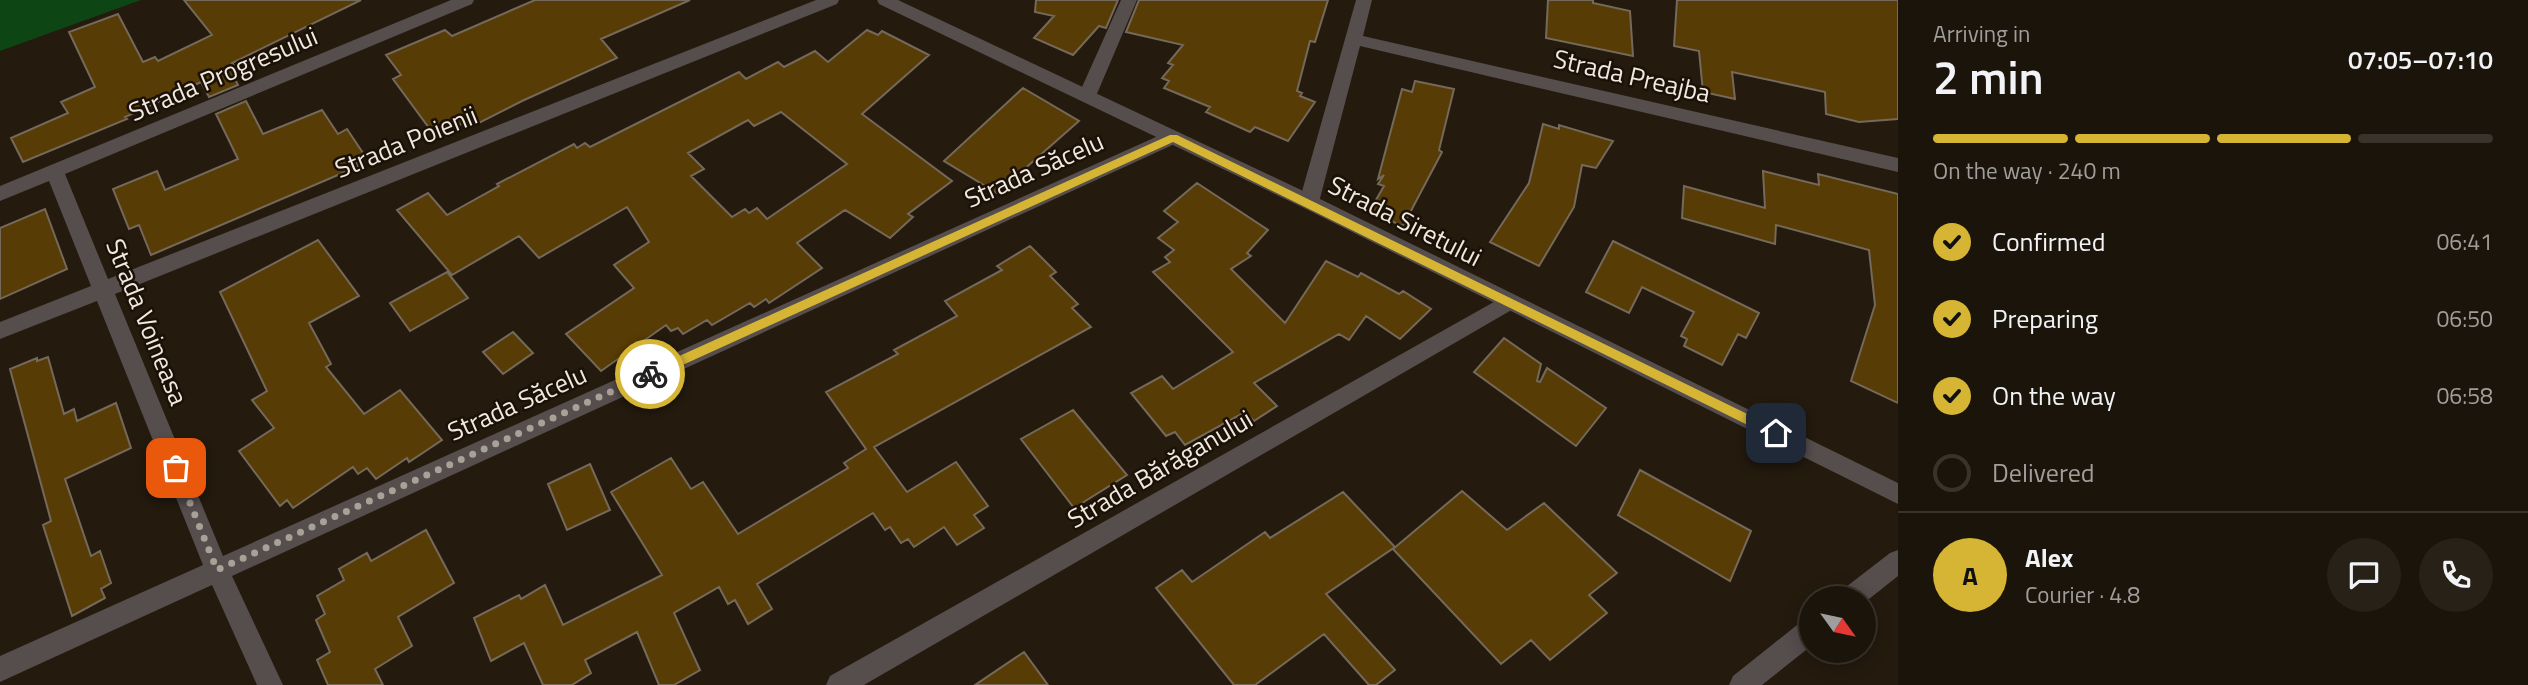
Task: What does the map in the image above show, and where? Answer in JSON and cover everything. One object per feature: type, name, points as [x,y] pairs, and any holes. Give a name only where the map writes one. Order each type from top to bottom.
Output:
[{"type":"street","name":"Strada Progresului","points":[[0,194],[466,0]]},
{"type":"street","name":"Strada Poienii","points":[[0,331],[831,0]]},
{"type":"street","points":[[1087,96],[1129,0]]},
{"type":"street","points":[[1309,202],[1364,0]]},
{"type":"street","name":"Strada Siretului","points":[[889,1],[1309,202],[1898,494]]},
{"type":"street","name":"Strada Preajba","points":[[1354,38],[1898,165]]},
{"type":"street","name":"Strada Săcelu","points":[[0,669],[1173,138]]},
{"type":"street","name":"Strada Voineasa","points":[[55,173],[217,570],[270,685]]},
{"type":"street","name":"Strada Bărăganului","points":[[839,685],[1508,302]]},
{"type":"street","points":[[1866,586],[1898,561]]},
{"type":"street","points":[[1742,685],[1799,640]]},
{"type":"green space","points":[[0,0],[141,0],[0,51]]},
{"type":"building","points":[[184,0],[361,0],[232,63],[240,71],[233,75],[238,85],[209,97],[201,82],[125,117],[127,119],[23,162],[11,138],[68,113],[61,102],[95,87],[69,32],[118,14],[143,62],[155,57],[158,61],[212,35]]},
{"type":"building","points":[[535,0],[690,0],[601,39],[617,58],[471,127],[468,121],[441,133],[438,129],[432,132],[393,79],[401,75],[386,55],[445,30],[452,36]]},
{"type":"building","points":[[1036,0],[1118,0],[1106,28],[1099,26],[1073,55],[1034,38],[1054,16],[1035,12]]},
{"type":"building","points":[[1139,0],[1328,0],[1315,42],[1310,41],[1297,91],[1302,93],[1300,96],[1315,102],[1288,141],[1255,127],[1250,132],[1206,112],[1210,107],[1164,88],[1169,81],[1162,78],[1173,65],[1168,63],[1183,45],[1126,32]]},
{"type":"building","points":[[1548,0],[1593,0],[1593,3],[1630,11],[1633,56],[1546,38]]},
{"type":"building","points":[[1677,0],[1898,0],[1898,119],[1859,122],[1826,114],[1825,92],[1732,72],[1735,99],[1703,92],[1699,51],[1674,46]]},
{"type":"building","points":[[867,30],[878,35],[882,31],[929,55],[862,114],[952,181],[908,214],[913,217],[890,238],[845,210],[797,243],[822,268],[769,303],[766,299],[754,307],[750,303],[712,325],[707,320],[683,334],[678,328],[671,331],[666,325],[601,371],[566,334],[634,288],[614,265],[649,242],[627,207],[539,258],[519,236],[452,275],[397,210],[428,193],[447,215],[499,186],[497,184],[574,144],[577,148],[585,143],[590,147],[739,72],[746,79],[778,62],[784,67],[815,51],[828,62]],"holes":[[[781,112],[847,164],[767,219],[757,208],[749,213],[745,209],[732,217],[691,176],[704,169],[688,153],[748,120],[754,126]]]},
{"type":"building","points":[[1415,81],[1454,89],[1439,150],[1442,152],[1403,226],[1369,212],[1384,186],[1378,184],[1384,175],[1378,179],[1402,89],[1412,92]]},
{"type":"building","points":[[1023,88],[1079,121],[997,193],[944,161]]},
{"type":"building","points":[[246,101],[263,134],[322,110],[338,134],[347,129],[365,156],[355,160],[359,166],[151,255],[139,225],[129,229],[113,189],[157,171],[165,190],[238,159],[216,114]]},
{"type":"building","points":[[1543,124],[1559,129],[1559,125],[1613,141],[1596,168],[1582,165],[1574,207],[1539,266],[1490,242],[1529,183]]},
{"type":"building","points":[[1763,171],[1819,185],[1818,174],[1898,194],[1898,403],[1851,381],[1875,305],[1869,250],[1776,225],[1775,244],[1682,218],[1684,186],[1765,208]]},
{"type":"building","points":[[1197,183],[1268,230],[1247,253],[1251,256],[1231,269],[1285,323],[1326,261],[1358,277],[1361,273],[1399,294],[1403,291],[1431,309],[1400,339],[1366,316],[1349,340],[1339,334],[1254,383],[1277,406],[1254,421],[1245,412],[1185,445],[1175,432],[1166,436],[1131,393],[1162,376],[1173,389],[1233,352],[1153,272],[1170,262],[1165,257],[1174,250],[1158,238],[1178,222],[1164,211]]},
{"type":"building","points":[[45,209],[67,269],[0,299],[0,228]]},
{"type":"building","points":[[318,240],[359,296],[309,323],[331,364],[326,367],[364,414],[400,390],[442,440],[409,462],[407,458],[376,479],[367,468],[358,474],[353,467],[293,508],[287,500],[280,506],[239,451],[274,428],[252,400],[267,391],[220,292]]},
{"type":"building","points":[[1613,241],[1759,313],[1746,338],[1738,334],[1722,365],[1684,346],[1687,339],[1681,336],[1694,312],[1642,287],[1629,313],[1586,292]]},
{"type":"building","points":[[1030,246],[1056,272],[1050,276],[1078,304],[1072,308],[1091,327],[874,447],[907,492],[956,462],[988,506],[974,515],[984,528],[957,545],[944,527],[914,547],[908,539],[901,543],[890,527],[885,530],[873,513],[757,584],[772,609],[748,624],[735,600],[728,604],[719,587],[674,613],[700,670],[674,685],[659,685],[637,632],[585,660],[591,673],[572,685],[543,685],[524,643],[491,661],[474,618],[519,595],[521,599],[545,585],[563,625],[662,575],[611,492],[671,458],[691,489],[703,482],[738,534],[848,468],[844,463],[866,449],[826,392],[898,354],[894,350],[957,316],[945,301],[1002,270],[997,266]]},
{"type":"building","points":[[447,272],[468,298],[410,331],[390,303]]},
{"type":"building","points":[[513,332],[533,353],[503,374],[483,352]]},
{"type":"building","points":[[1504,338],[1541,364],[1537,381],[1540,382],[1547,368],[1606,408],[1576,446],[1474,372]]},
{"type":"building","points":[[48,357],[64,414],[74,409],[77,421],[116,403],[131,448],[65,479],[91,556],[100,551],[111,583],[101,589],[105,598],[72,616],[43,525],[51,521],[10,369],[37,358],[37,361]]},
{"type":"building","points":[[1073,410],[1127,475],[1074,508],[1021,439]]},
{"type":"building","points":[[590,464],[610,510],[567,530],[548,484]]},
{"type":"building","points":[[1640,470],[1751,531],[1730,581],[1618,515]]},
{"type":"building","points":[[1462,491],[1507,530],[1544,503],[1617,573],[1589,595],[1607,613],[1550,660],[1531,640],[1501,664],[1393,549]]},
{"type":"building","points":[[1343,492],[1395,547],[1326,594],[1395,670],[1376,685],[1369,685],[1324,634],[1255,685],[1234,685],[1156,588],[1182,570],[1192,582],[1265,532],[1270,538]]},
{"type":"building","points":[[426,530],[454,583],[398,617],[412,646],[375,669],[383,685],[328,685],[317,660],[330,652],[316,620],[325,614],[317,596],[344,580],[339,569],[367,553],[371,561]]},
{"type":"building","points":[[1024,652],[1048,685],[975,685]]},
{"type":"way so far","points":[[176,468],[217,570],[650,374]]},
{"type":"route","points":[[650,374],[1173,138],[1309,202],[1776,433]]}]
